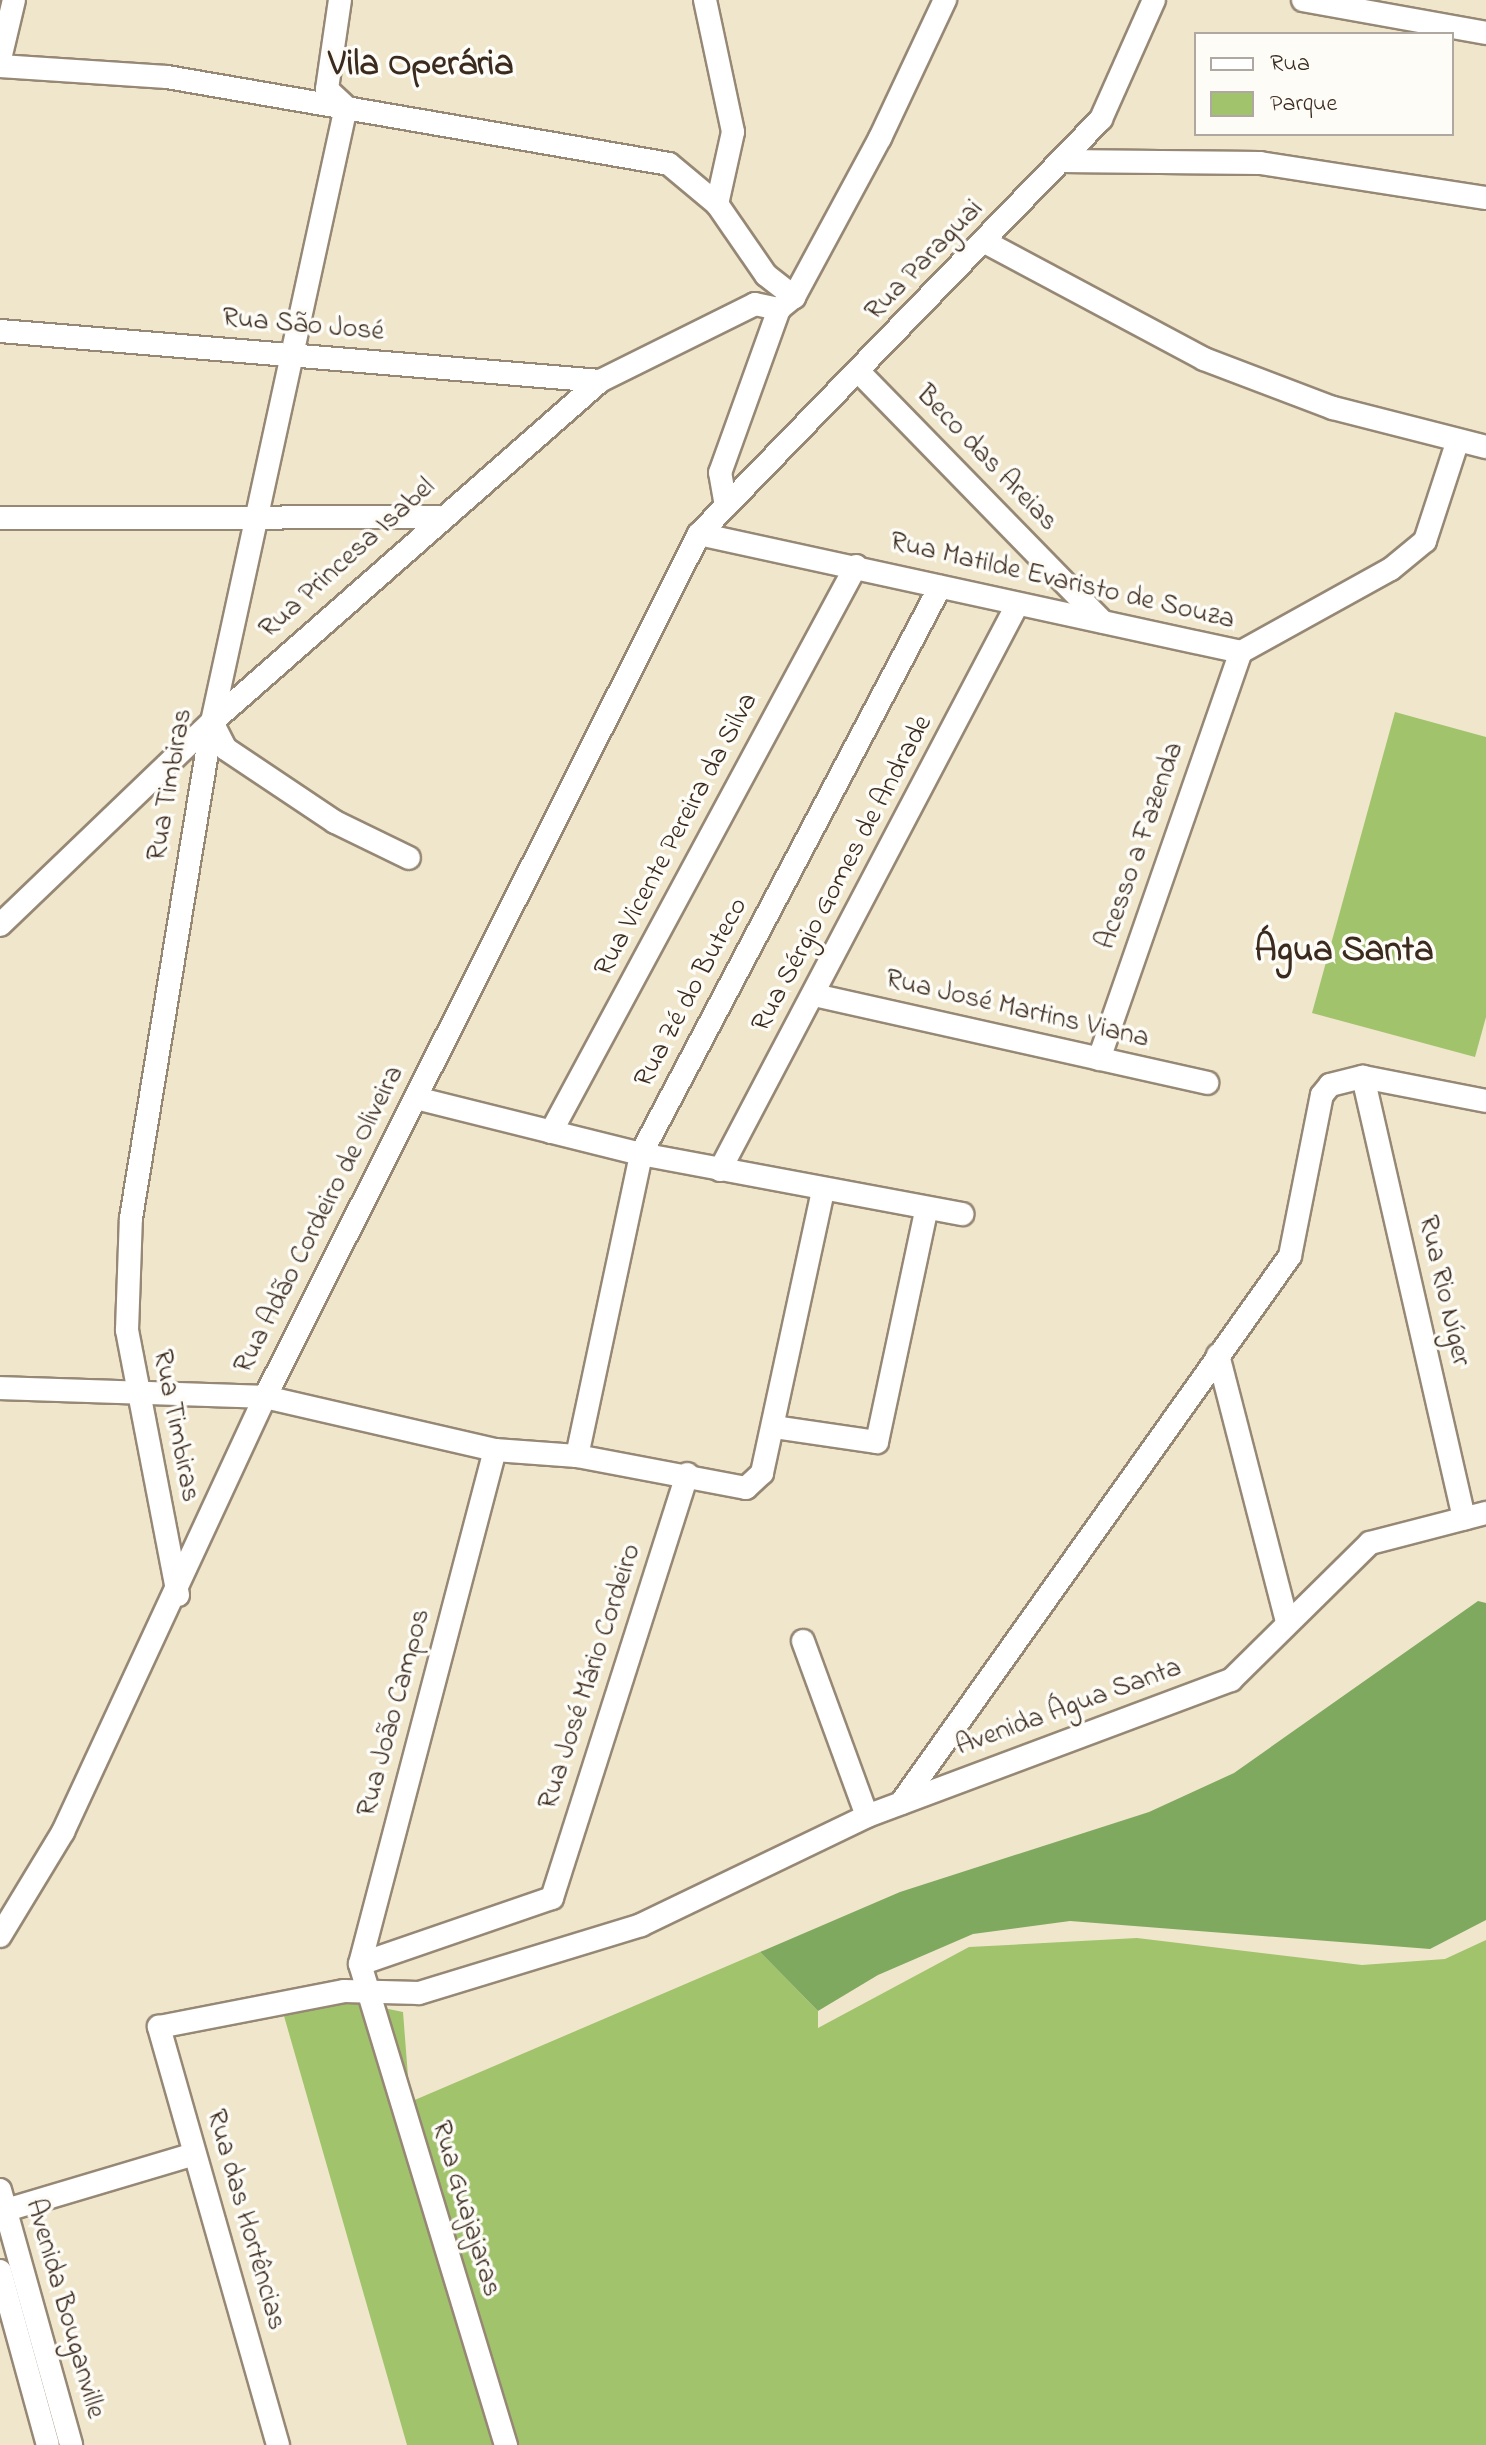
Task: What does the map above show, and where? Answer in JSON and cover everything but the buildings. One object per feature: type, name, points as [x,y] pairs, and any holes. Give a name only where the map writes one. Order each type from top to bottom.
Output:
[{"type":"street","points":[[0,59],[14,0]]},
{"type":"street","points":[[340,0],[327,89],[346,107]]},
{"type":"street","points":[[705,0],[733,132],[717,204]]},
{"type":"street","points":[[726,506],[720,473],[786,303],[945,0]]},
{"type":"street","name":"Rua Paraguai","points":[[699,534],[860,373],[1101,119],[1154,0]]},
{"type":"street","points":[[1303,0],[1383,6],[1486,33]]},
{"type":"street","points":[[6,72],[167,77],[669,164],[717,204],[786,303]]},
{"type":"street","name":"Rua Timbiras","points":[[178,1595],[127,1330],[131,1218],[212,722],[289,355],[346,107]]},
{"type":"street","points":[[1061,161],[1260,163],[1486,198]]},
{"type":"street","points":[[985,242],[1204,359],[1333,408],[1457,443],[1486,447]]},
{"type":"street","name":"Rua Princesa Isabel","points":[[0,925],[212,722],[439,517],[600,381],[755,304],[786,303]]},
{"type":"street","name":"Rua São José","points":[[0,331],[600,381]]},
{"type":"street","name":"Beco das Areias","points":[[860,373],[1102,621]]},
{"type":"street","name":"Rua Matilde Evaristo de Souza","points":[[699,534],[1241,652],[1391,569],[1425,541],[1457,443]]},
{"type":"street","points":[[0,518],[258,514],[439,517]]},
{"type":"street","name":"Rua Adão Cordeiro de Oliveira","points":[[0,1936],[63,1832],[178,1595],[265,1397],[699,534]]},
{"type":"street","name":"Rua Vicente Pereira da Silva","points":[[551,1132],[856,566]]},
{"type":"street","name":"Rua Zé do Buteco","points":[[577,1456],[641,1154],[940,587]]},
{"type":"street","name":"Rua Sérgio Gomes de Andrade","points":[[720,1170],[1017,605]]},
{"type":"street","name":"Acesso a Fazenda","points":[[1099,1059],[1241,652]]},
{"type":"street","points":[[212,722],[226,749],[335,822],[409,858]]},
{"type":"street","name":"Rua José Martins Viana","points":[[814,995],[1207,1083]]},
{"type":"street","points":[[901,1803],[1290,1256],[1322,1095],[1330,1085],[1363,1077],[1486,1101]]},
{"type":"street","name":"Rua Rio Níger","points":[[1363,1077],[1475,1516]]},
{"type":"street","points":[[416,1098],[641,1154],[926,1211],[962,1214]]},
{"type":"street","points":[[0,1388],[265,1397],[495,1450],[577,1456],[687,1474],[735,1489],[762,1473],[823,1191]]},
{"type":"street","points":[[774,1427],[877,1442],[926,1211]]},
{"type":"street","points":[[1218,1355],[1287,1622]]},
{"type":"street","name":"Rua João Campos","points":[[360,1964],[495,1450]]},
{"type":"street","name":"Rua José Mário Cordeiro","points":[[360,1964],[552,1898],[687,1474]]},
{"type":"street","name":"Avenida Água Santa","points":[[175,2024],[369,1990],[419,1993],[641,1925],[867,1816],[1231,1680],[1370,1543],[1475,1516]]},
{"type":"street","points":[[803,1641],[867,1816]]},
{"type":"street","points":[[360,1964],[369,1990]]},
{"type":"street","name":"Rua Guajajaras","points":[[369,1990],[506,2445]]},
{"type":"street","name":"Rua das Hortências","points":[[175,2024],[159,2027],[278,2445]]},
{"type":"street","points":[[2,2204],[194,2154]]},
{"type":"street","name":"Avenida Bouganville","points":[[2,2204],[71,2445]]},
{"type":"street","name":"Avenida Bouganville","points":[[0,2271],[48,2445]]},
{"type":"green space","points":[[1395,712],[1486,737],[1486,1017],[1475,1057],[1312,1013]]},
{"type":"green space","points":[[1478,1601],[1486,1603],[1486,1920],[1430,1949],[1070,1921],[973,1934],[878,1975],[818,2011],[760,1952],[900,1892],[1149,1812],[1234,1773]]},
{"type":"green space","points":[[1137,1938],[1362,1965],[1445,1959],[1486,1940],[1486,2445],[407,2445],[282,2009],[345,2000],[403,2012],[410,2102],[760,1952],[818,2011],[818,2028],[969,1947]]},
{"type":"district","name":"Vila Operária","points":[[421,66]]},
{"type":"district","name":"Água Santa","points":[[1344,952]]}]
